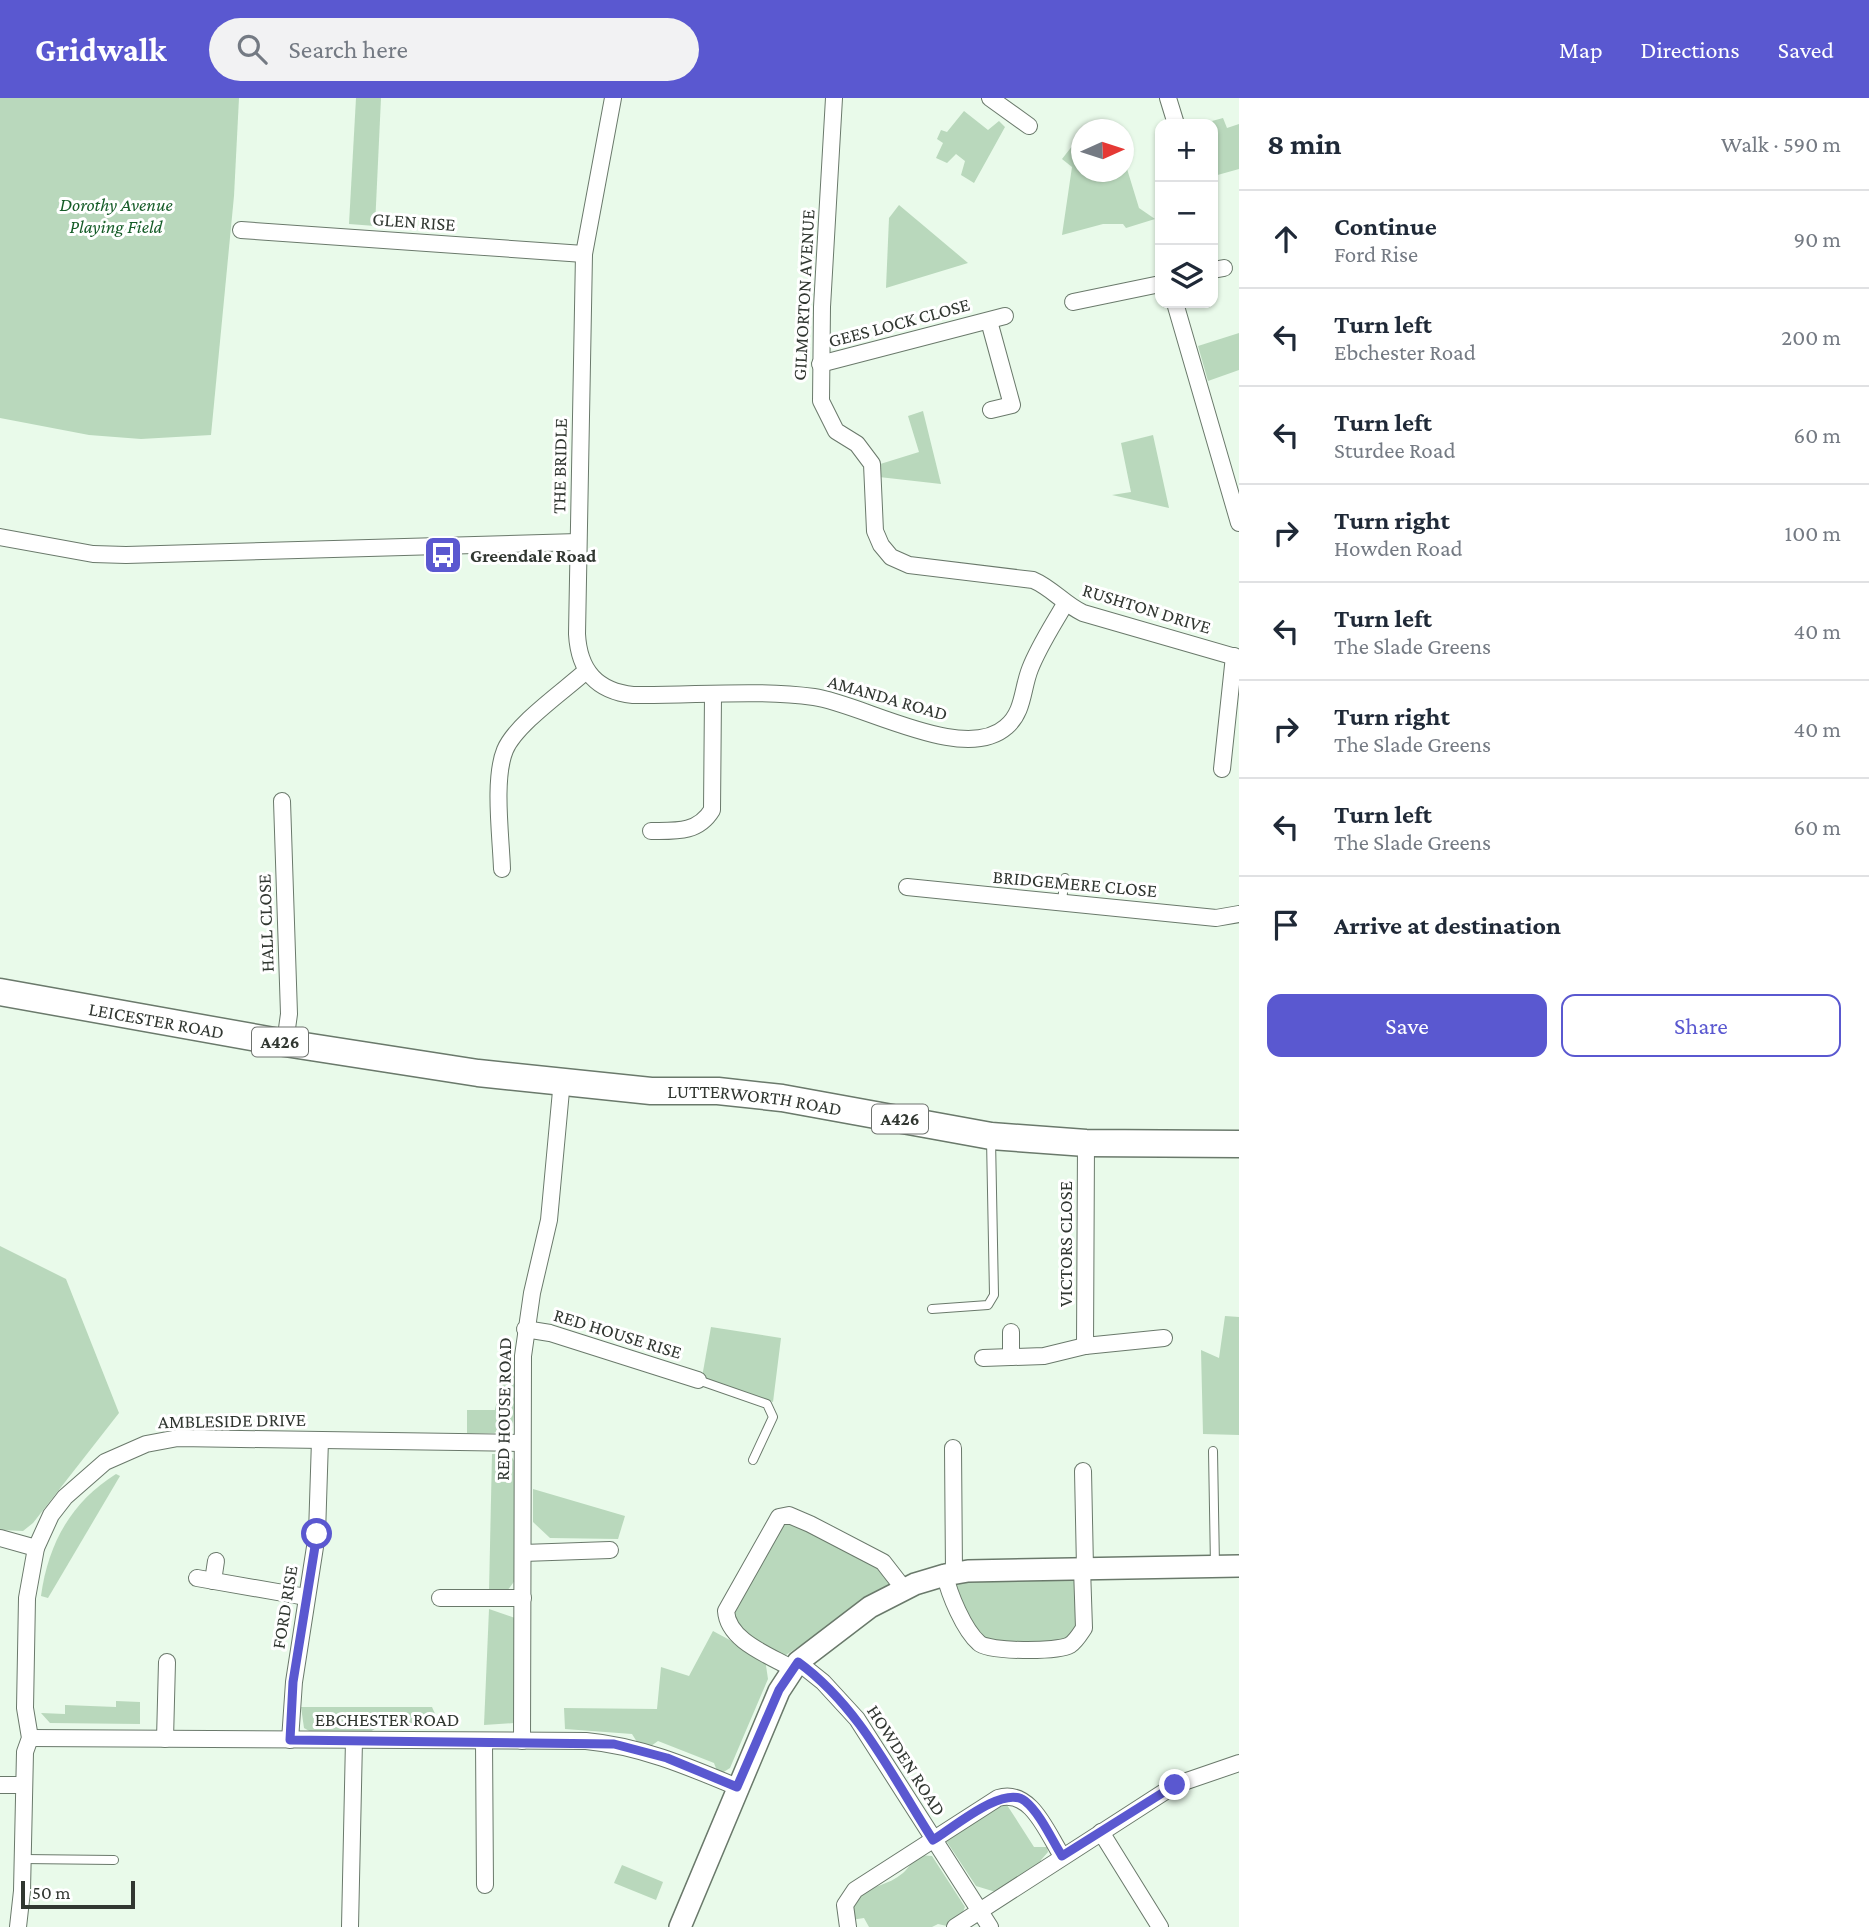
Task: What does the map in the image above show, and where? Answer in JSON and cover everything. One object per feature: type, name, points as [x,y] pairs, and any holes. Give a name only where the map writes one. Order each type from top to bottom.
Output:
[{"type":"main road","name":"LEICESTER ROAD","points":[[0,992],[285,1043],[478,1073],[562,1080]]},
{"type":"main road","name":"LUTTERWORTH ROAD","points":[[562,1080],[651,1091],[718,1091],[782,1098],[991,1136],[1086,1143],[1239,1144]]},
{"type":"street","name":"THE BRIDLE","points":[[586,671],[577,644],[584,254],[612,98]]},
{"type":"street","name":"GILMORTON AVENUE","points":[[834,98],[820,365],[821,401],[836,432],[857,444],[866,455],[874,473]]},
{"type":"street","points":[[990,98],[1029,126]]},
{"type":"street","points":[[1168,98],[1174,119]]},
{"type":"street","name":"GLEN RISE","points":[[241,230],[584,254]]},
{"type":"street","points":[[1073,302],[1155,285]]},
{"type":"street","points":[[1176,308],[1239,523]]},
{"type":"street","name":"GEES LOCK CLOSE","points":[[820,365],[997,318],[1012,405],[991,410]]},
{"type":"street","name":"RUSHTON DRIVE","points":[[874,473],[875,531],[881,545],[891,557],[909,565],[936,570],[1033,580],[1049,587],[1065,604],[1083,613],[1236,657]]},
{"type":"street","points":[[0,537],[93,554],[126,555],[578,542]]},
{"type":"street","name":"AMANDA ROAD","points":[[713,696],[785,695],[839,702],[926,734],[991,736],[1006,728],[1017,715],[1034,661],[1065,604]]},
{"type":"street","points":[[1222,769],[1236,657]]},
{"type":"street","points":[[502,869],[500,772],[505,749],[517,733],[586,671],[605,689],[619,694],[713,696],[712,810],[705,821],[694,828],[651,831]]},
{"type":"street","name":"HALL CLOSE","points":[[282,801],[289,1014],[285,1043]]},
{"type":"street","name":"BRIDGEMERE CLOSE","points":[[906,887],[1062,900],[1216,918],[1239,914]]},
{"type":"street","name":"RED HOUSE ROAD","points":[[522,1741],[522,1443],[525,1329],[549,1220],[562,1080]]},
{"type":"street","name":"VICTORS CLOSE","points":[[1085,1346],[1086,1143]]},
{"type":"street","name":"RED HOUSE RISE","points":[[525,1329],[550,1333],[698,1380]]},
{"type":"street","points":[[1010,1332],[1011,1357]]},
{"type":"street","points":[[983,1358],[1044,1356],[1085,1346],[1164,1338]]},
{"type":"street","name":"AMBLESIDE DRIVE","points":[[18,1927],[23,1859],[25,1752],[30,1738],[24,1708],[27,1598],[36,1548],[51,1515],[77,1484],[105,1462],[146,1444],[178,1438],[522,1443]]},
{"type":"street","name":"FORD RISE","points":[[290,1740],[293,1682],[320,1510],[320,1440]]},
{"type":"street","points":[[953,1448],[949,1595],[978,1643],[988,1648],[1050,1649],[1068,1646],[1084,1628],[1083,1471]]},
{"type":"street","name":"HOWDEN ROAD","points":[[904,1589],[883,1562],[789,1515],[779,1517],[726,1611],[727,1622],[733,1633],[823,1682],[857,1720],[990,1927]]},
{"type":"street","points":[[0,1538],[36,1548]]},
{"type":"street","points":[[523,1553],[610,1550]]},
{"type":"street","points":[[216,1561],[205,1580],[306,1597]]},
{"type":"street","points":[[680,1927],[765,1718],[796,1666],[870,1606],[904,1589],[950,1574],[1084,1568],[1239,1566]]},
{"type":"street","points":[[440,1598],[523,1598]]},
{"type":"street","points":[[165,1739],[167,1662]]},
{"type":"street","name":"EBCHESTER ROAD","points":[[30,1738],[614,1744],[667,1758],[737,1787]]},
{"type":"street","points":[[351,1927],[354,1740]]},
{"type":"street","points":[[484,1741],[485,1885]]},
{"type":"street","points":[[955,1927],[1175,1785],[1239,1763]]},
{"type":"street","points":[[0,1784],[23,1785]]},
{"type":"street","points":[[848,1927],[845,1905],[855,1891],[998,1798],[1012,1797],[1028,1803],[1062,1856]]},
{"type":"street","points":[[1101,1832],[1160,1927]]},
{"type":"lane","points":[[1062,900],[1065,878]]},
{"type":"lane","points":[[932,1309],[988,1305],[994,1295],[991,1136]]},
{"type":"lane","points":[[698,1380],[767,1404],[773,1417],[753,1460]]},
{"type":"lane","points":[[1213,1451],[1215,1566]]},
{"type":"lane","points":[[23,1859],[114,1860]]},
{"type":"green space","name":"Dorothy Avenue Playing Field","points":[[0,98],[239,98],[234,196],[211,435],[141,439],[89,435],[0,418]]},
{"type":"green space","points":[[356,98],[381,98],[375,226],[349,224]]},
{"type":"green space","points":[[964,111],[988,130],[999,121],[1005,127],[974,183],[961,175],[965,161],[956,154],[947,163],[936,158],[943,143],[937,139],[941,130],[947,132]]},
{"type":"green space","points":[[1223,118],[1227,128],[1239,124],[1239,169],[1218,175],[1218,119]]},
{"type":"green space","points":[[1071,148],[1071,166],[1062,159]]},
{"type":"green space","points":[[1071,174],[1071,182],[1131,182],[1139,208],[1155,219],[1126,228],[1123,224],[1103,224],[1062,235]]},
{"type":"green space","points":[[899,205],[968,263],[886,288],[889,218]]},
{"type":"green space","points":[[1239,333],[1239,370],[1208,381],[1198,346]]},
{"type":"green space","points":[[923,411],[941,484],[879,477],[877,465],[919,452],[908,416]]},
{"type":"green space","points":[[1153,435],[1169,508],[1112,495],[1131,492],[1121,443]]},
{"type":"green space","points":[[0,1246],[66,1279],[119,1413],[33,1523],[23,1531],[0,1530]]},
{"type":"green space","points":[[1225,1316],[1239,1317],[1239,1435],[1203,1434],[1201,1350],[1219,1358]]},
{"type":"green space","points":[[711,1327],[781,1338],[773,1402],[702,1377]]},
{"type":"green space","points":[[502,1373],[517,1376],[513,1426],[494,1433],[467,1433],[467,1410],[495,1410]]},
{"type":"green space","points":[[492,1454],[510,1454],[517,1466],[516,1579],[507,1591],[489,1592]]},
{"type":"green space","points":[[116,1474],[120,1476],[48,1598],[41,1596],[49,1559],[64,1526],[86,1498]]},
{"type":"green space","points":[[533,1489],[625,1516],[618,1539],[550,1538],[533,1522]]},
{"type":"green space","points":[[779,1517],[864,1552],[904,1589],[845,1616],[786,1655],[778,1655],[727,1622]]},
{"type":"green space","points":[[1082,1568],[1077,1639],[988,1649],[949,1595],[954,1573]]},
{"type":"green space","points":[[489,1609],[515,1618],[514,1723],[484,1725]]},
{"type":"green space","points":[[713,1631],[765,1659],[768,1679],[730,1768],[722,1773],[717,1771],[714,1763],[658,1741],[651,1746],[637,1742],[632,1734],[565,1729],[564,1708],[657,1709],[661,1667],[689,1676]]},
{"type":"green space","points":[[116,1701],[140,1702],[140,1724],[50,1723],[41,1713],[65,1714],[65,1705],[116,1707]]},
{"type":"green space","points":[[301,1707],[432,1707],[441,1727],[378,1727],[370,1732],[311,1732],[304,1728]]},
{"type":"green space","points":[[1000,1803],[1007,1805],[1034,1847],[1047,1847],[1048,1852],[1041,1860],[1041,1866],[999,1893],[976,1886],[945,1839]]},
{"type":"green space","points":[[919,1855],[932,1856],[965,1907],[961,1917],[947,1926],[938,1924],[932,1927],[869,1927],[864,1918],[851,1920],[855,1896],[897,1877]]},
{"type":"green space","points":[[622,1865],[663,1882],[656,1900],[614,1883]]},
{"type":"place","name":"Greendale Road","points":[[443,555]]},
{"type":"route","points":[[317,1534],[293,1682],[290,1740],[586,1741],[614,1744],[667,1758],[737,1787],[765,1718],[779,1690],[798,1662],[823,1682],[857,1720],[933,1840],[1005,1796],[1021,1798],[1028,1803],[1062,1856],[1175,1785]]}]
